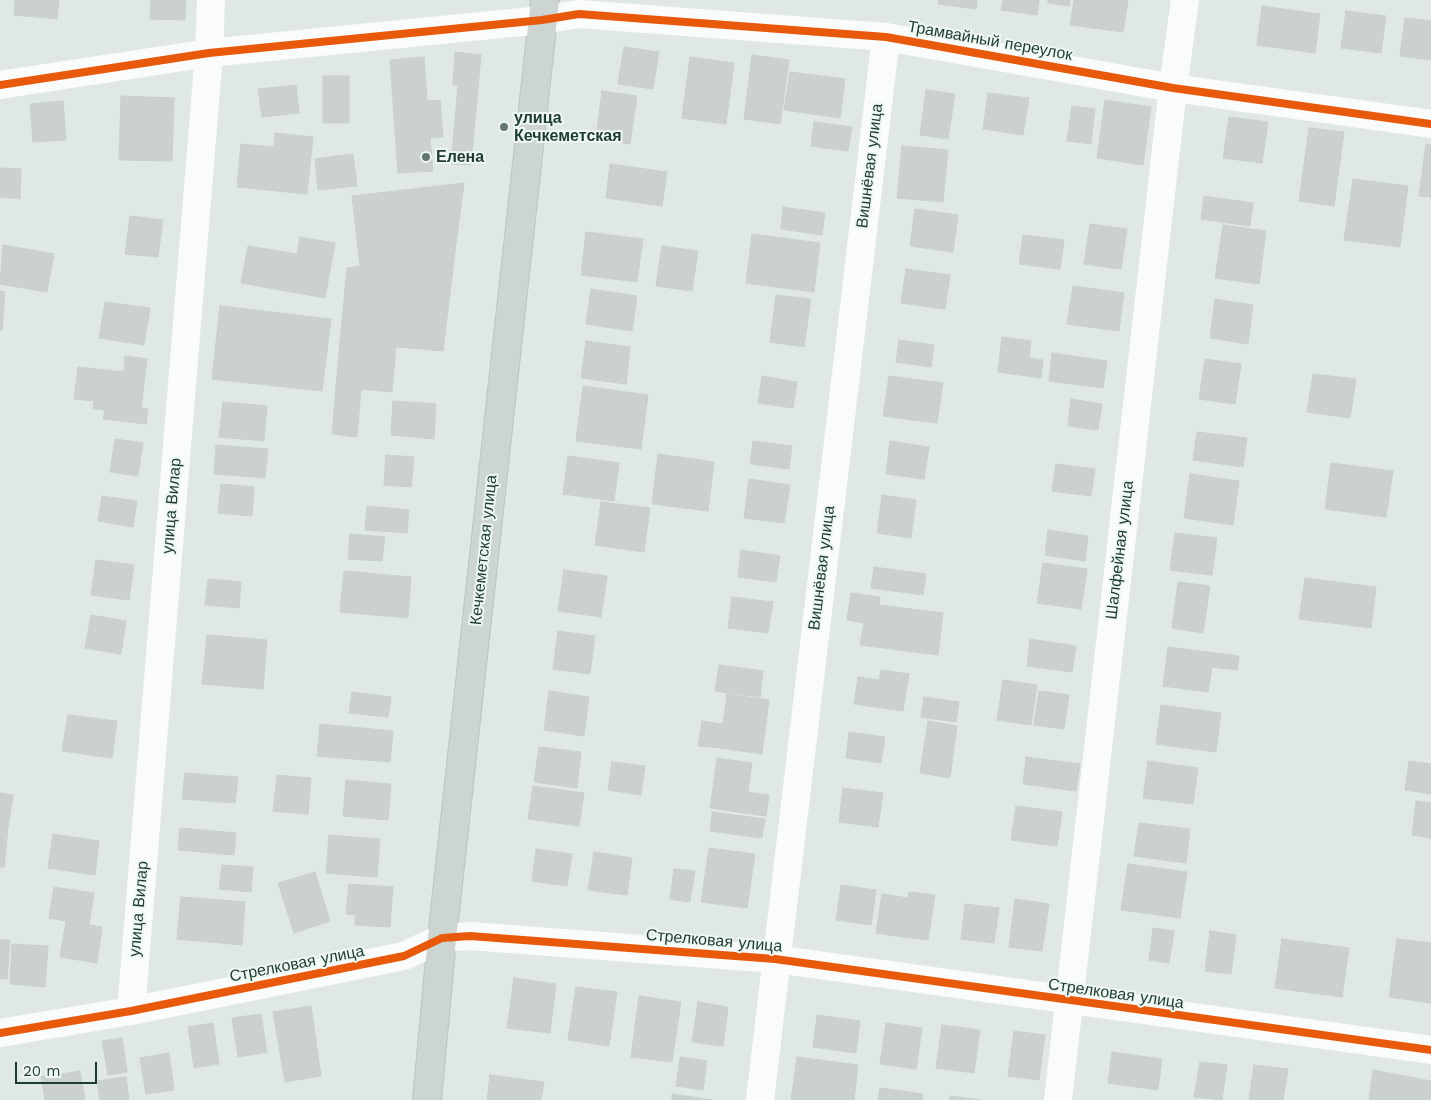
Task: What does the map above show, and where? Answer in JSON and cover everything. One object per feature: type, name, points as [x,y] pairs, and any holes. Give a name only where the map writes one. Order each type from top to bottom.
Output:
[{"type":"main road","name":"Кечкеметская улица","points":[[427,1100],[442,938],[544,10]]},
{"type":"street","name":"улица Вилар","points":[[131,1011],[209,53],[211,0]]},
{"type":"street","name":"Шалфейная улица","points":[[1058,1100],[1173,88],[1185,0]]},
{"type":"street","name":"Трамвайный переулок","points":[[0,85],[209,53],[544,10],[886,37],[1173,88],[1431,124]]},
{"type":"street","name":"Вишнёвая улица","points":[[760,1100],[886,37]]},
{"type":"street","name":"Стрелковая улица","points":[[0,1033],[131,1011],[404,956],[442,938],[470,936],[776,959],[1431,1050]]},
{"type":"building","points":[[15,0],[59,0],[57,19],[14,15]]},
{"type":"building","points":[[151,0],[186,0],[185,20],[150,19]]},
{"type":"building","points":[[939,0],[977,0],[976,9],[938,4]]},
{"type":"building","points":[[1003,0],[1039,0],[1037,15],[1001,10]]},
{"type":"building","points":[[1048,0],[1070,0],[1069,6],[1048,3]]},
{"type":"building","points":[[1074,0],[1128,0],[1123,32],[1070,25]]},
{"type":"building","points":[[1262,6],[1320,14],[1315,53],[1257,45]]},
{"type":"building","points":[[1346,11],[1386,16],[1381,53],[1341,48]]},
{"type":"building","points":[[1405,18],[1431,21],[1431,60],[1400,56]]},
{"type":"building","points":[[624,47],[659,52],[653,89],[618,84]]},
{"type":"building","points":[[455,52],[481,55],[471,165],[451,164],[458,86],[453,85]]},
{"type":"building","points":[[752,55],[789,60],[780,124],[744,119]]},
{"type":"building","points":[[424,57],[427,101],[440,100],[443,137],[430,138],[433,171],[398,173],[390,60]]},
{"type":"building","points":[[690,57],[734,63],[726,124],[682,118]]},
{"type":"building","points":[[790,72],[845,79],[840,118],[784,110]]},
{"type":"building","points":[[323,76],[349,76],[349,123],[323,123]]},
{"type":"building","points":[[296,85],[299,113],[262,117],[258,89]]},
{"type":"building","points":[[926,90],[955,94],[948,139],[920,135]]},
{"type":"building","points":[[602,91],[637,96],[630,144],[596,139]]},
{"type":"building","points":[[988,93],[1029,98],[1023,135],[983,129]]},
{"type":"building","points":[[121,96],[174,98],[172,161],[119,160]]},
{"type":"building","points":[[1105,100],[1151,107],[1143,165],[1097,158]]},
{"type":"building","points":[[63,101],[66,140],[33,142],[30,104]]},
{"type":"building","points":[[1072,106],[1095,109],[1091,144],[1067,141]]},
{"type":"building","points":[[1229,117],[1268,122],[1262,163],[1223,158]]},
{"type":"building","points":[[814,122],[852,127],[848,151],[811,146]]},
{"type":"building","points":[[1309,128],[1344,132],[1334,206],[1299,201]]},
{"type":"building","points":[[275,133],[313,137],[307,194],[237,187],[241,144],[274,147]]},
{"type":"building","points":[[1426,144],[1431,145],[1431,197],[1419,196]]},
{"type":"building","points":[[902,146],[948,150],[943,202],[897,198]]},
{"type":"building","points":[[353,154],[357,186],[318,190],[315,159]]},
{"type":"building","points":[[610,164],[667,172],[662,206],[606,198]]},
{"type":"building","points":[[0,168],[21,169],[20,199],[0,197]]},
{"type":"building","points":[[1353,179],[1408,186],[1400,247],[1344,240]]},
{"type":"building","points":[[464,183],[455,252],[360,266],[352,196]]},
{"type":"building","points":[[1204,196],[1253,203],[1250,226],[1201,219]]},
{"type":"building","points":[[783,207],[825,213],[822,235],[781,229]]},
{"type":"building","points":[[915,209],[958,215],[953,252],[910,246]]},
{"type":"building","points":[[130,216],[163,220],[158,257],[125,254]]},
{"type":"building","points":[[1090,224],[1127,229],[1121,269],[1084,264]]},
{"type":"building","points":[[1223,225],[1266,231],[1259,284],[1215,278]]},
{"type":"building","points":[[586,232],[643,239],[637,282],[581,275]]},
{"type":"building","points":[[752,234],[820,243],[814,292],[746,283]]},
{"type":"building","points":[[1023,235],[1064,240],[1060,269],[1019,264]]},
{"type":"building","points":[[300,237],[335,243],[325,298],[241,283],[248,246],[297,254]]},
{"type":"building","points":[[3,245],[54,254],[47,292],[0,284]]},
{"type":"building","points":[[662,246],[698,251],[692,291],[656,286]]},
{"type":"building","points":[[455,252],[443,351],[340,342],[347,268]]},
{"type":"building","points":[[906,269],[950,275],[945,309],[901,303]]},
{"type":"building","points":[[1073,286],[1124,293],[1119,331],[1067,324]]},
{"type":"building","points":[[591,289],[637,296],[632,331],[586,324]]},
{"type":"building","points":[[0,291],[5,292],[2,330],[0,330]]},
{"type":"building","points":[[776,295],[811,299],[804,347],[770,342]]},
{"type":"building","points":[[1215,299],[1253,305],[1248,344],[1210,338]]},
{"type":"building","points":[[105,302],[150,308],[144,345],[99,338]]},
{"type":"building","points":[[220,306],[331,319],[322,391],[212,379]]},
{"type":"building","points":[[1002,337],[1031,341],[1029,358],[1043,360],[1041,378],[998,372]]},
{"type":"building","points":[[899,340],[934,345],[931,367],[896,362]]},
{"type":"building","points":[[586,341],[630,347],[626,384],[581,378]]},
{"type":"building","points":[[340,342],[396,347],[392,392],[336,387]]},
{"type":"building","points":[[1052,353],[1107,361],[1103,388],[1049,381]]},
{"type":"building","points":[[125,356],[147,359],[141,408],[148,409],[146,424],[103,419],[105,410],[93,409],[94,401],[74,399],[78,367],[124,372]]},
{"type":"building","points":[[1205,359],[1241,364],[1235,404],[1199,399]]},
{"type":"building","points":[[1313,374],[1356,379],[1350,418],[1307,412]]},
{"type":"building","points":[[762,376],[797,382],[793,408],[758,403]]},
{"type":"building","points":[[889,376],[943,383],[937,423],[883,416]]},
{"type":"building","points":[[583,386],[648,395],[641,449],[576,441]]},
{"type":"building","points":[[336,387],[361,390],[357,437],[332,434]]},
{"type":"building","points":[[1071,399],[1102,404],[1098,430],[1068,426]]},
{"type":"building","points":[[393,401],[436,404],[434,439],[391,435]]},
{"type":"building","points":[[223,402],[267,406],[264,441],[219,437]]},
{"type":"building","points":[[1197,432],[1247,438],[1243,467],[1193,460]]},
{"type":"building","points":[[115,439],[143,443],[138,476],[110,472]]},
{"type":"building","points":[[753,441],[792,446],[789,469],[750,464]]},
{"type":"building","points":[[890,441],[929,447],[924,479],[886,474]]},
{"type":"building","points":[[216,445],[268,449],[265,478],[214,474]]},
{"type":"building","points":[[658,454],[714,462],[708,511],[652,504]]},
{"type":"building","points":[[386,455],[414,457],[411,487],[384,485]]},
{"type":"building","points":[[568,456],[619,463],[614,501],[563,494]]},
{"type":"building","points":[[1331,463],[1393,471],[1386,517],[1325,509]]},
{"type":"building","points":[[1056,464],[1095,469],[1091,496],[1052,491]]},
{"type":"building","points":[[1190,474],[1239,481],[1233,525],[1184,518]]},
{"type":"building","points":[[749,479],[790,485],[784,523],[744,518]]},
{"type":"building","points":[[221,484],[254,487],[252,516],[218,513]]},
{"type":"building","points":[[882,495],[916,500],[911,538],[877,533]]},
{"type":"building","points":[[102,496],[137,501],[133,527],[98,521]]},
{"type":"building","points":[[601,502],[650,508],[644,552],[595,545]]},
{"type":"building","points":[[367,506],[409,510],[407,533],[365,530]]},
{"type":"building","points":[[1048,530],[1088,536],[1085,561],[1045,555]]},
{"type":"building","points":[[1175,533],[1217,538],[1212,575],[1170,570]]},
{"type":"building","points":[[350,534],[385,537],[382,561],[348,559]]},
{"type":"building","points":[[741,550],[780,556],[776,582],[738,577]]},
{"type":"building","points":[[96,560],[134,565],[129,600],[91,595]]},
{"type":"building","points":[[1043,563],[1087,569],[1081,609],[1037,603]]},
{"type":"building","points":[[874,567],[926,574],[923,595],[871,588]]},
{"type":"building","points":[[564,570],[607,576],[601,617],[558,611]]},
{"type":"building","points":[[344,571],[411,577],[408,618],[340,612]]},
{"type":"building","points":[[1305,578],[1376,587],[1371,628],[1299,619]]},
{"type":"building","points":[[208,579],[241,582],[239,608],[205,605]]},
{"type":"building","points":[[1178,582],[1210,586],[1203,633],[1172,628]]},
{"type":"building","points":[[851,593],[880,597],[879,605],[943,613],[938,655],[860,645],[864,623],[847,620]]},
{"type":"building","points":[[732,597],[773,602],[768,633],[728,628]]},
{"type":"building","points":[[91,615],[126,621],[121,654],[85,648]]},
{"type":"building","points":[[558,631],[595,636],[590,674],[553,669]]},
{"type":"building","points":[[207,635],[267,640],[263,689],[202,684]]},
{"type":"building","points":[[1030,639],[1076,646],[1072,672],[1027,666]]},
{"type":"building","points":[[1168,647],[1239,656],[1237,670],[1212,667],[1208,692],[1163,686]]},
{"type":"building","points":[[719,665],[763,671],[760,697],[715,691]]},
{"type":"building","points":[[881,670],[909,674],[903,711],[854,704],[858,677],[879,680]]},
{"type":"building","points":[[1003,680],[1037,685],[1031,725],[997,720]]},
{"type":"building","points":[[549,691],[589,697],[584,736],[544,730]]},
{"type":"building","points":[[1039,691],[1069,695],[1064,729],[1034,725]]},
{"type":"building","points":[[352,692],[391,697],[388,717],[349,713]]},
{"type":"building","points":[[727,694],[769,700],[762,754],[720,748]]},
{"type":"building","points":[[924,697],[959,702],[956,722],[921,717]]},
{"type":"building","points":[[1161,705],[1221,713],[1216,752],[1156,744]]},
{"type":"building","points":[[68,715],[117,721],[112,758],[62,751]]},
{"type":"building","points":[[702,721],[723,724],[720,748],[698,746]]},
{"type":"building","points":[[928,721],[957,726],[950,778],[920,773]]},
{"type":"building","points":[[320,724],[393,731],[390,762],[317,756]]},
{"type":"building","points":[[849,732],[885,737],[881,763],[846,758]]},
{"type":"building","points":[[539,747],[581,752],[577,788],[534,782]]},
{"type":"building","points":[[1026,757],[1080,764],[1076,791],[1023,784]]},
{"type":"building","points":[[717,758],[752,763],[748,792],[713,788]]},
{"type":"building","points":[[1148,761],[1198,768],[1193,804],[1143,798]]},
{"type":"building","points":[[1409,761],[1431,764],[1431,794],[1405,790]]},
{"type":"building","points":[[612,762],[645,766],[641,795],[608,790]]},
{"type":"building","points":[[185,773],[238,777],[235,803],[182,799]]},
{"type":"building","points":[[277,775],[311,778],[308,814],[273,811]]},
{"type":"building","points":[[346,780],[391,784],[388,820],[343,816]]},
{"type":"building","points":[[533,786],[584,793],[579,826],[528,819]]},
{"type":"building","points":[[713,788],[769,795],[766,816],[710,808]]},
{"type":"building","points":[[843,788],[883,793],[878,827],[839,822]]},
{"type":"building","points":[[0,793],[13,795],[8,828],[0,827]]},
{"type":"building","points":[[1416,801],[1431,803],[1431,838],[1412,835]]},
{"type":"building","points":[[1016,806],[1062,812],[1057,846],[1011,840]]},
{"type":"building","points":[[712,812],[765,819],[762,838],[710,831]]},
{"type":"building","points":[[1139,823],[1190,829],[1186,863],[1134,856]]},
{"type":"building","points":[[0,827],[8,828],[4,867],[0,867]]},
{"type":"building","points":[[180,828],[236,833],[234,855],[178,850]]},
{"type":"building","points":[[53,834],[99,841],[95,875],[48,868]]},
{"type":"building","points":[[329,835],[380,839],[377,877],[326,873]]},
{"type":"building","points":[[709,848],[755,854],[747,908],[701,902]]},
{"type":"building","points":[[536,849],[572,854],[567,886],[532,881]]},
{"type":"building","points":[[594,852],[632,858],[627,895],[588,890]]},
{"type":"building","points":[[1128,864],[1187,872],[1180,918],[1121,910]]},
{"type":"building","points":[[222,865],[253,867],[251,892],[219,889]]},
{"type":"building","points":[[674,869],[695,871],[690,902],[670,899]]},
{"type":"building","points":[[315,872],[330,921],[294,933],[278,883]]},
{"type":"building","points":[[349,884],[393,887],[390,927],[355,925],[356,915],[346,914]]},
{"type":"building","points":[[841,885],[876,890],[871,925],[836,920]]},
{"type":"building","points":[[54,887],[94,893],[89,925],[49,918]]},
{"type":"building","points":[[909,892],[935,895],[928,940],[903,937]]},
{"type":"building","points":[[882,894],[908,898],[903,937],[876,933]]},
{"type":"building","points":[[181,897],[245,902],[242,945],[177,939]]},
{"type":"building","points":[[1015,899],[1049,904],[1042,951],[1009,947]]},
{"type":"building","points":[[965,904],[999,908],[994,943],[961,939]]},
{"type":"building","points":[[66,921],[102,927],[97,963],[60,957]]},
{"type":"building","points":[[1153,928],[1174,931],[1169,963],[1149,960]]},
{"type":"building","points":[[1210,931],[1236,935],[1231,974],[1205,971]]},
{"type":"building","points":[[1282,939],[1349,948],[1342,997],[1275,988]]},
{"type":"building","points":[[1397,939],[1431,943],[1431,1003],[1389,997]]},
{"type":"building","points":[[0,940],[10,940],[7,979],[0,979]]},
{"type":"building","points":[[12,944],[48,946],[45,987],[10,984]]},
{"type":"building","points":[[514,978],[556,984],[550,1033],[507,1028]]},
{"type":"building","points":[[576,987],[617,992],[609,1046],[568,1040]]},
{"type":"building","points":[[639,996],[681,1002],[672,1062],[631,1057]]},
{"type":"building","points":[[698,1002],[728,1007],[723,1046],[692,1042]]},
{"type":"building","points":[[311,1006],[321,1076],[285,1082],[273,1012]]},
{"type":"building","points":[[261,1014],[267,1052],[238,1057],[232,1018]]},
{"type":"building","points":[[817,1015],[860,1021],[856,1053],[813,1047]]},
{"type":"building","points":[[213,1023],[219,1064],[194,1068],[188,1027]]},
{"type":"building","points":[[886,1023],[922,1028],[916,1069],[880,1064]]},
{"type":"building","points":[[942,1025],[980,1030],[974,1073],[936,1068]]},
{"type":"building","points":[[1014,1031],[1045,1035],[1039,1080],[1008,1076]]},
{"type":"building","points":[[122,1038],[127,1072],[108,1075],[102,1041]]},
{"type":"building","points":[[1112,1052],[1162,1059],[1158,1090],[1108,1083]]},
{"type":"building","points":[[169,1053],[174,1090],[146,1094],[140,1058]]},
{"type":"building","points":[[680,1057],[707,1061],[703,1090],[676,1086]]},
{"type":"building","points":[[797,1057],[858,1065],[854,1100],[791,1100]]},
{"type":"building","points":[[1200,1062],[1227,1065],[1222,1100],[1194,1097]]},
{"type":"building","points":[[1254,1065],[1288,1069],[1283,1100],[1249,1100]]},
{"type":"building","points":[[1373,1070],[1431,1081],[1431,1100],[1369,1100]]},
{"type":"building","points":[[80,1071],[85,1100],[45,1100],[41,1077]]},
{"type":"building","points":[[490,1075],[544,1082],[541,1100],[487,1100]]},
{"type":"building","points":[[126,1077],[129,1100],[100,1100],[97,1081]]},
{"type":"building","points":[[880,1088],[923,1094],[922,1100],[878,1100]]},
{"type":"building","points":[[672,1094],[713,1100],[672,1100]]},
{"type":"building","points":[[950,1096],[981,1100],[950,1100]]},
{"type":"cycle path","points":[[0,85],[209,53],[542,20],[579,14],[886,37],[1173,88],[1431,124]]},
{"type":"cycle path","points":[[0,1033],[131,1011],[404,956],[442,938],[470,936],[775,959],[1431,1050]]},
{"type":"place","name":"улица Кечкеметская","points":[[504,127]]},
{"type":"place","name":"Елена","points":[[426,157]]}]
